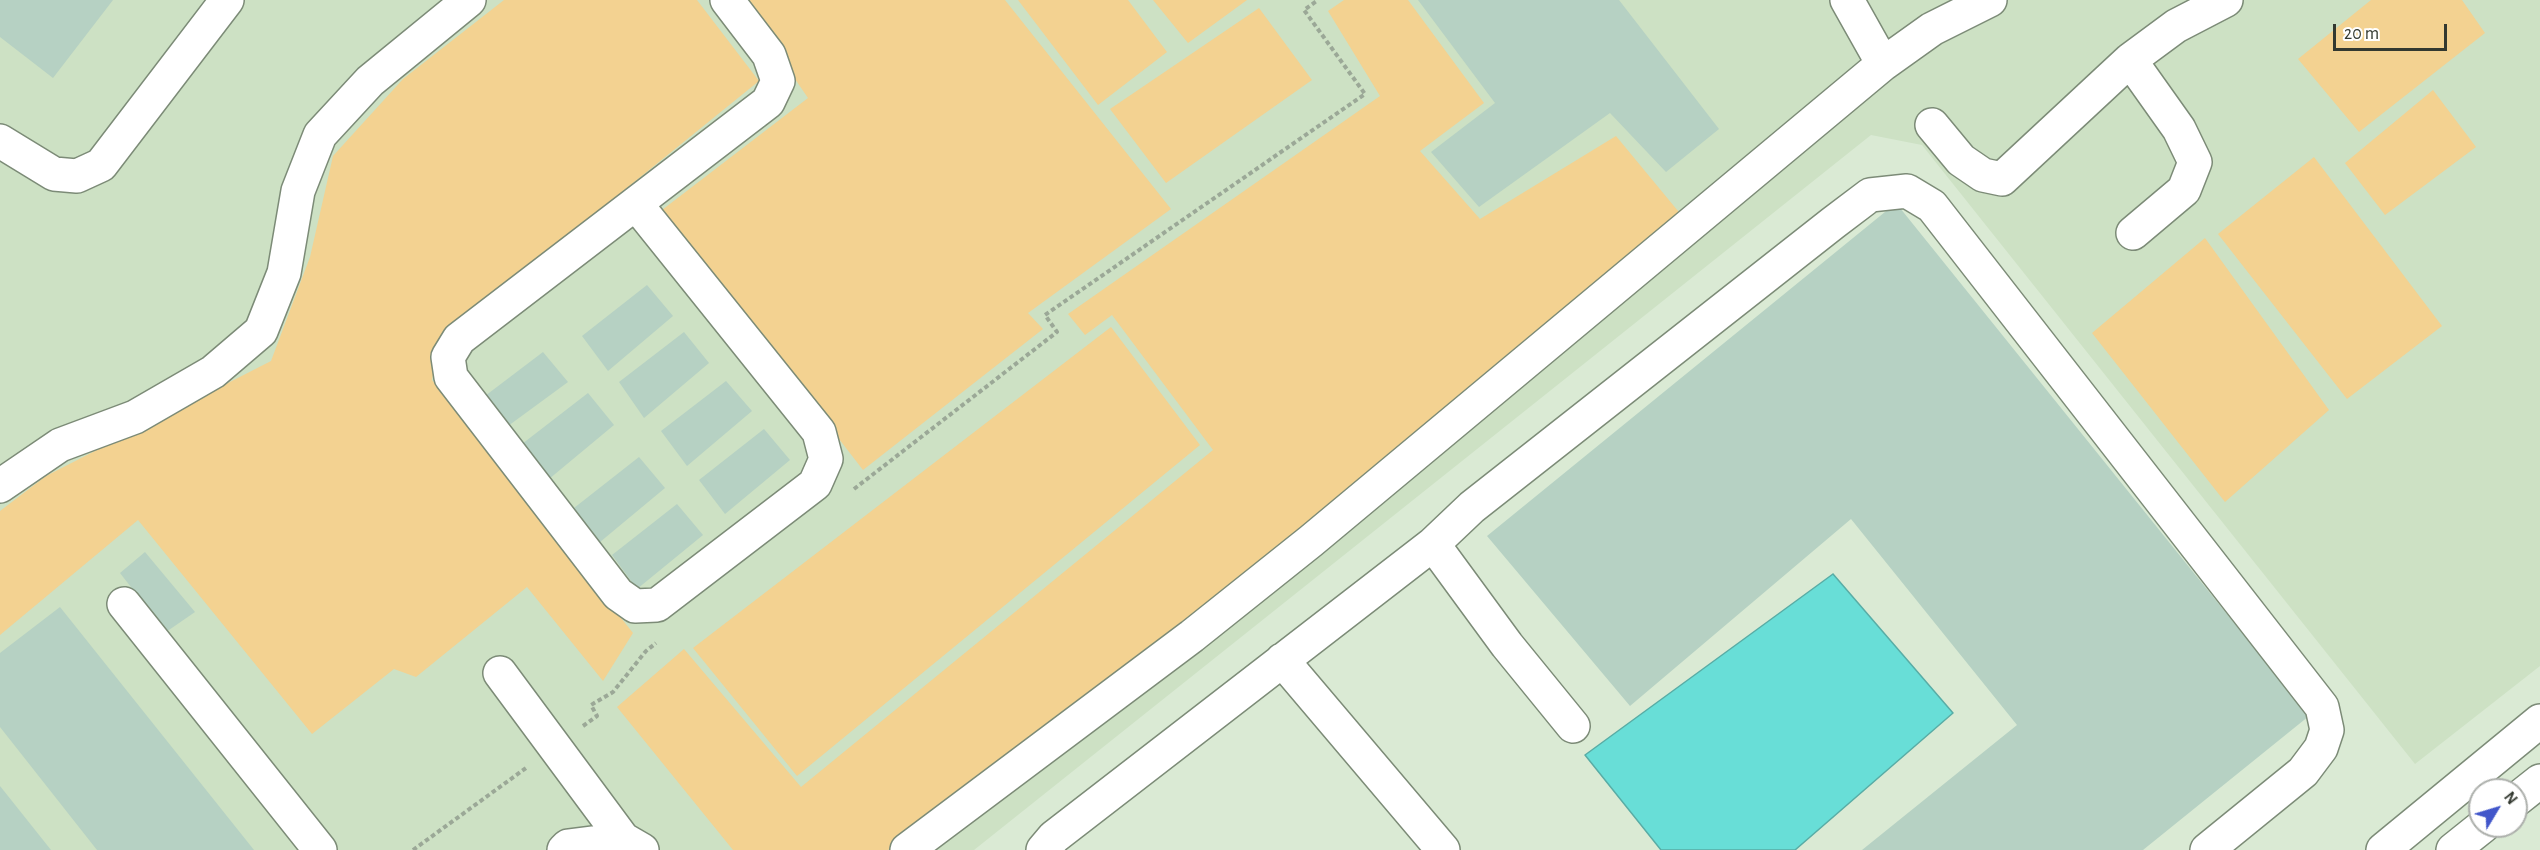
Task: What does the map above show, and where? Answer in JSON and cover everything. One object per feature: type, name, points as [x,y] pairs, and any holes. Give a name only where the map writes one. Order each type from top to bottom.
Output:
[{"type":"street","points":[[0,141],[54,174],[77,176],[101,165],[227,0]]},
{"type":"street","points":[[0,486],[60,445],[135,417],[213,372],[261,331],[284,273],[298,191],[320,135],[370,81],[469,0]]},
{"type":"street","points":[[636,204],[819,432],[826,459],[815,484],[657,605],[635,606],[618,594],[451,377],[448,357],[459,339],[768,102],[777,81],[769,56],[727,0]]},
{"type":"street","points":[[1846,0],[1883,64]]},
{"type":"street","points":[[907,850],[1192,636],[1311,541],[1883,64],[1932,29],[1990,0]]},
{"type":"street","points":[[1932,125],[1961,160],[1983,175],[2002,179],[2130,60],[2176,26],[2226,0]]},
{"type":"street","points":[[2130,60],[2179,129],[2194,162],[2184,190],[2133,233]]},
{"type":"street","points":[[1043,850],[1054,837],[1433,544],[1472,507],[1870,195],[1907,191],[1932,206],[2322,707],[2327,730],[2321,748],[2303,771],[2207,850]]},
{"type":"street","points":[[1433,544],[1507,645],[1573,726]]},
{"type":"street","points":[[124,604],[320,850]]},
{"type":"street","points":[[1282,660],[1443,850]]},
{"type":"street","points":[[500,673],[633,844]]},
{"type":"street","points":[[2383,850],[2540,722]]},
{"type":"street","points":[[2528,790],[2540,781]]},
{"type":"street","points":[[2453,850],[2468,838]]},
{"type":"street","points":[[564,850],[568,846],[633,844]]},
{"type":"path","points":[[851,492],[1057,332],[1045,315],[1365,94],[1304,10],[1318,0]]},
{"type":"path","points":[[579,730],[597,716],[591,705],[612,692],[646,651],[664,637]]},
{"type":"path","points":[[413,850],[533,763]]},
{"type":"shaded area","points":[[0,0],[2540,0],[2540,666],[2415,764],[1922,145],[1871,135],[974,850],[0,850]]},
{"type":"shaded area","points":[[504,0],[697,0],[759,81],[439,340],[432,380],[633,633],[603,681],[527,587],[416,677],[394,669],[312,734],[138,520],[0,635],[0,511],[46,476],[271,361],[310,257],[333,156],[403,79]]},
{"type":"shaded area","points":[[741,0],[1005,0],[1171,209],[1028,313],[1043,329],[863,470],[662,210],[808,98]]},
{"type":"shaded area","points":[[1018,0],[1128,0],[1167,52],[1098,105]]},
{"type":"shaded area","points":[[1153,0],[1247,0],[1188,43]]},
{"type":"shaded area","points":[[1344,0],[1408,0],[1484,103],[1420,151],[1480,219],[1616,136],[1683,217],[1188,622],[888,850],[733,850],[617,707],[684,649],[801,787],[1213,450],[1112,315],[1085,335],[1068,314],[1380,96],[1328,11]]},
{"type":"shaded area","points":[[2371,0],[2462,0],[2485,33],[2359,132],[2298,59]]},
{"type":"shaded area","points":[[1259,8],[1312,80],[1166,183],[1110,109]]},
{"type":"shaded area","points":[[2433,90],[2476,147],[2385,215],[2345,163]]},
{"type":"shaded area","points":[[2314,157],[2442,326],[2347,399],[2218,234]]},
{"type":"shaded area","points":[[2205,238],[2329,410],[2225,502],[2092,333]]},
{"type":"shaded area","points":[[1111,327],[1200,445],[797,776],[693,648]]},
{"type":"water","points":[[1833,574],[1953,713],[1795,850],[1661,850],[1585,755]]},
{"type":"building","points":[[0,0],[113,0],[53,78],[0,37]]},
{"type":"building","points":[[1418,0],[1619,0],[1719,129],[1666,172],[1610,113],[1479,207],[1431,152],[1495,103]]},
{"type":"building","points":[[1896,203],[2309,716],[2143,850],[1862,850],[2017,725],[1851,519],[1630,706],[1487,536]]},
{"type":"building","points":[[647,285],[673,316],[608,371],[582,336]]},
{"type":"building","points":[[684,332],[709,363],[644,418],[619,382]]},
{"type":"building","points":[[543,352],[568,382],[508,426],[485,396]]},
{"type":"building","points":[[726,381],[752,411],[687,466],[661,431]]},
{"type":"building","points":[[588,393],[614,425],[549,479],[522,444]]},
{"type":"building","points":[[764,429],[790,460],[725,514],[699,480]]},
{"type":"building","points":[[639,457],[665,488],[600,542],[574,508]]},
{"type":"building","points":[[677,504],[703,535],[637,589],[612,555]]},
{"type":"building","points":[[145,552],[195,612],[166,632],[120,573]]},
{"type":"building","points":[[60,607],[254,850],[97,850],[0,727],[0,653]]},
{"type":"building","points":[[0,786],[51,850],[0,850]]}]
